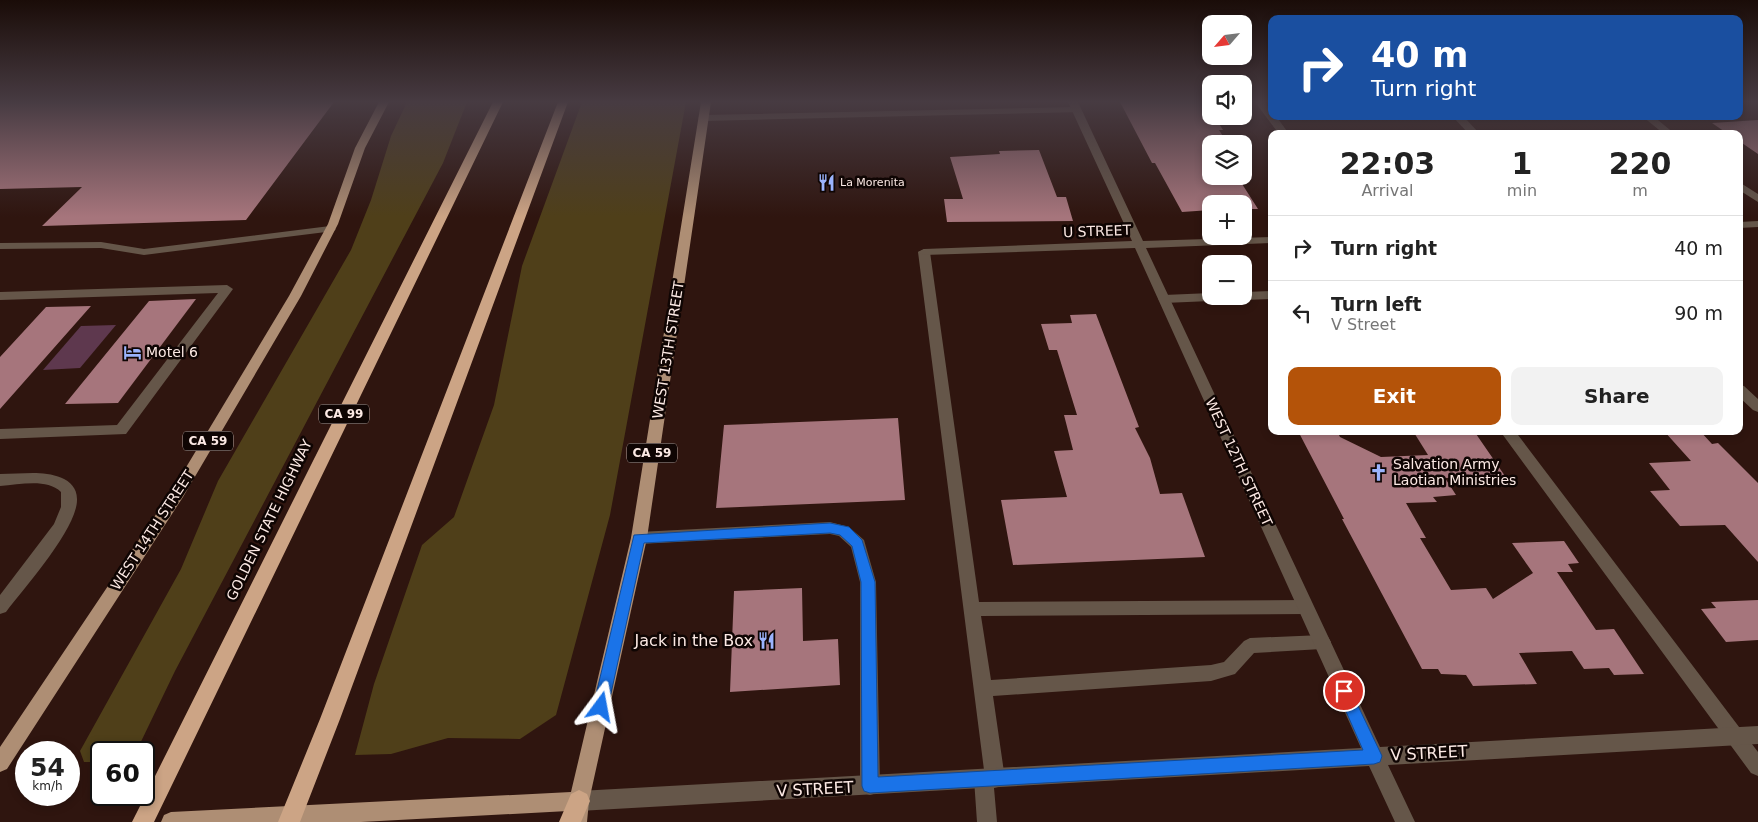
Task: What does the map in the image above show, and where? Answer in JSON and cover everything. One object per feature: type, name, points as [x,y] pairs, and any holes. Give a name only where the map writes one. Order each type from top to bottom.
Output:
[{"type":"highway","name":"GOLDEN STATE HIGHWAY","points":[[143,822],[479,140]]},
{"type":"highway","points":[[289,822],[330,719],[549,140]]},
{"type":"highway","points":[[570,822],[578,812]]},
{"type":"main road","name":"WEST 14TH STREET","points":[[0,763],[178,492],[295,296],[330,229],[364,140]]},
{"type":"main road","name":"WEST 13TH STREET","points":[[578,812],[639,538],[700,140]]},
{"type":"main road","name":"V STREET","points":[[172,822],[578,812]]},
{"type":"main road","points":[[578,812],[587,822]]},
{"type":"street","name":"WEST 12TH STREET","points":[[1091,140],[1405,822]]},
{"type":"street","points":[[1743,224],[1758,224]]},
{"type":"street","points":[[0,246],[101,245],[144,252],[330,229]]},
{"type":"street","name":"U STREET","points":[[972,609],[924,252],[1268,240]]},
{"type":"street","points":[[0,296],[227,289],[121,430],[0,434]]},
{"type":"street","points":[[1252,296],[1268,295]]},
{"type":"street","points":[[1164,299],[1202,297]]},
{"type":"street","points":[[1743,393],[1758,407]]},
{"type":"street","points":[[1510,435],[1758,767]]},
{"type":"street","points":[[0,480],[48,479],[64,486],[70,494],[70,508],[62,525],[0,606]]},
{"type":"street","points":[[639,538],[830,528],[844,531],[858,544],[868,582],[870,786]]},
{"type":"street","points":[[987,822],[990,779],[983,689],[972,609],[1305,607]]},
{"type":"street","points":[[983,689],[1211,673],[1229,668],[1250,646],[1322,642]]},
{"type":"street","name":"V STREET","points":[[578,812],[870,786],[1758,735]]},
{"type":"lane","points":[[1743,188],[1758,199]]},
{"type":"shaded area","points":[[390,140],[452,140],[443,163],[175,671],[141,741],[90,741],[90,762],[84,762],[80,751],[181,569],[218,481],[351,250],[371,200]]},
{"type":"shaded area","points":[[568,140],[679,140],[610,515],[556,715],[520,739],[448,738],[391,754],[355,755],[374,684],[422,545],[454,517],[494,405],[522,266]]},
{"type":"shaded area","points":[[116,325],[80,368],[43,370],[81,326]]},
{"type":"building","points":[[0,140],[305,140],[246,220],[42,226],[82,187],[0,189]]},
{"type":"building","points":[[1140,140],[1202,140],[1202,185],[1243,185],[1249,195],[1202,195],[1202,211],[1182,212],[1155,163],[1152,163]]},
{"type":"building","points":[[1743,140],[1758,140],[1758,154],[1743,144]]},
{"type":"building","points":[[1039,150],[1057,197],[1066,197],[1073,221],[947,222],[944,199],[963,199],[950,157],[1000,154],[999,151]]},
{"type":"building","points":[[1252,200],[1258,209],[1252,209]]},
{"type":"building","name":"Motel 6","points":[[196,299],[118,403],[65,404],[149,301]]},
{"type":"building","points":[[91,306],[0,409],[0,357],[46,307]]},
{"type":"building","points":[[1096,314],[1139,427],[1135,428],[1150,458],[1160,494],[1182,493],[1205,557],[1013,565],[1001,500],[1067,497],[1054,451],[1073,450],[1064,415],[1077,415],[1057,350],[1049,350],[1041,324],[1072,323],[1070,315]]},
{"type":"building","points":[[898,418],[905,500],[716,508],[724,425]]},
{"type":"building","points":[[1300,435],[1339,435],[1381,457],[1428,455],[1416,435],[1477,435],[1505,476],[1445,478],[1456,495],[1433,497],[1437,502],[1406,503],[1426,538],[1420,538],[1451,590],[1486,588],[1493,599],[1533,573],[1512,543],[1564,541],[1579,563],[1568,564],[1573,572],[1557,572],[1596,630],[1614,629],[1644,674],[1614,675],[1609,668],[1584,669],[1572,651],[1519,653],[1537,684],[1473,686],[1466,675],[1441,674],[1438,669],[1422,669],[1342,519],[1344,519]]},
{"type":"building","points":[[1668,435],[1704,435],[1712,444],[1718,443],[1758,483],[1758,562],[1725,525],[1680,526],[1650,491],[1670,490],[1649,463],[1691,461]]},
{"type":"building","name":"Jack in the Box","points":[[802,588],[803,641],[838,639],[840,685],[730,692],[734,591]]},
{"type":"building","points":[[1758,600],[1758,640],[1726,642],[1701,609],[1716,608],[1711,602]]},
{"type":"place","name":"La Morenita","points":[[826,182]]},
{"type":"place","name":"Motel 6","points":[[132,352]]},
{"type":"place","name":"Salvation Army Laotian Ministries","points":[[1379,472]]},
{"type":"place","name":"Jack in the Box","points":[[767,640]]},
{"type":"route","points":[[601,707],[639,538],[830,528],[844,531],[858,544],[868,582],[870,786],[1374,756],[1344,691]]}]
